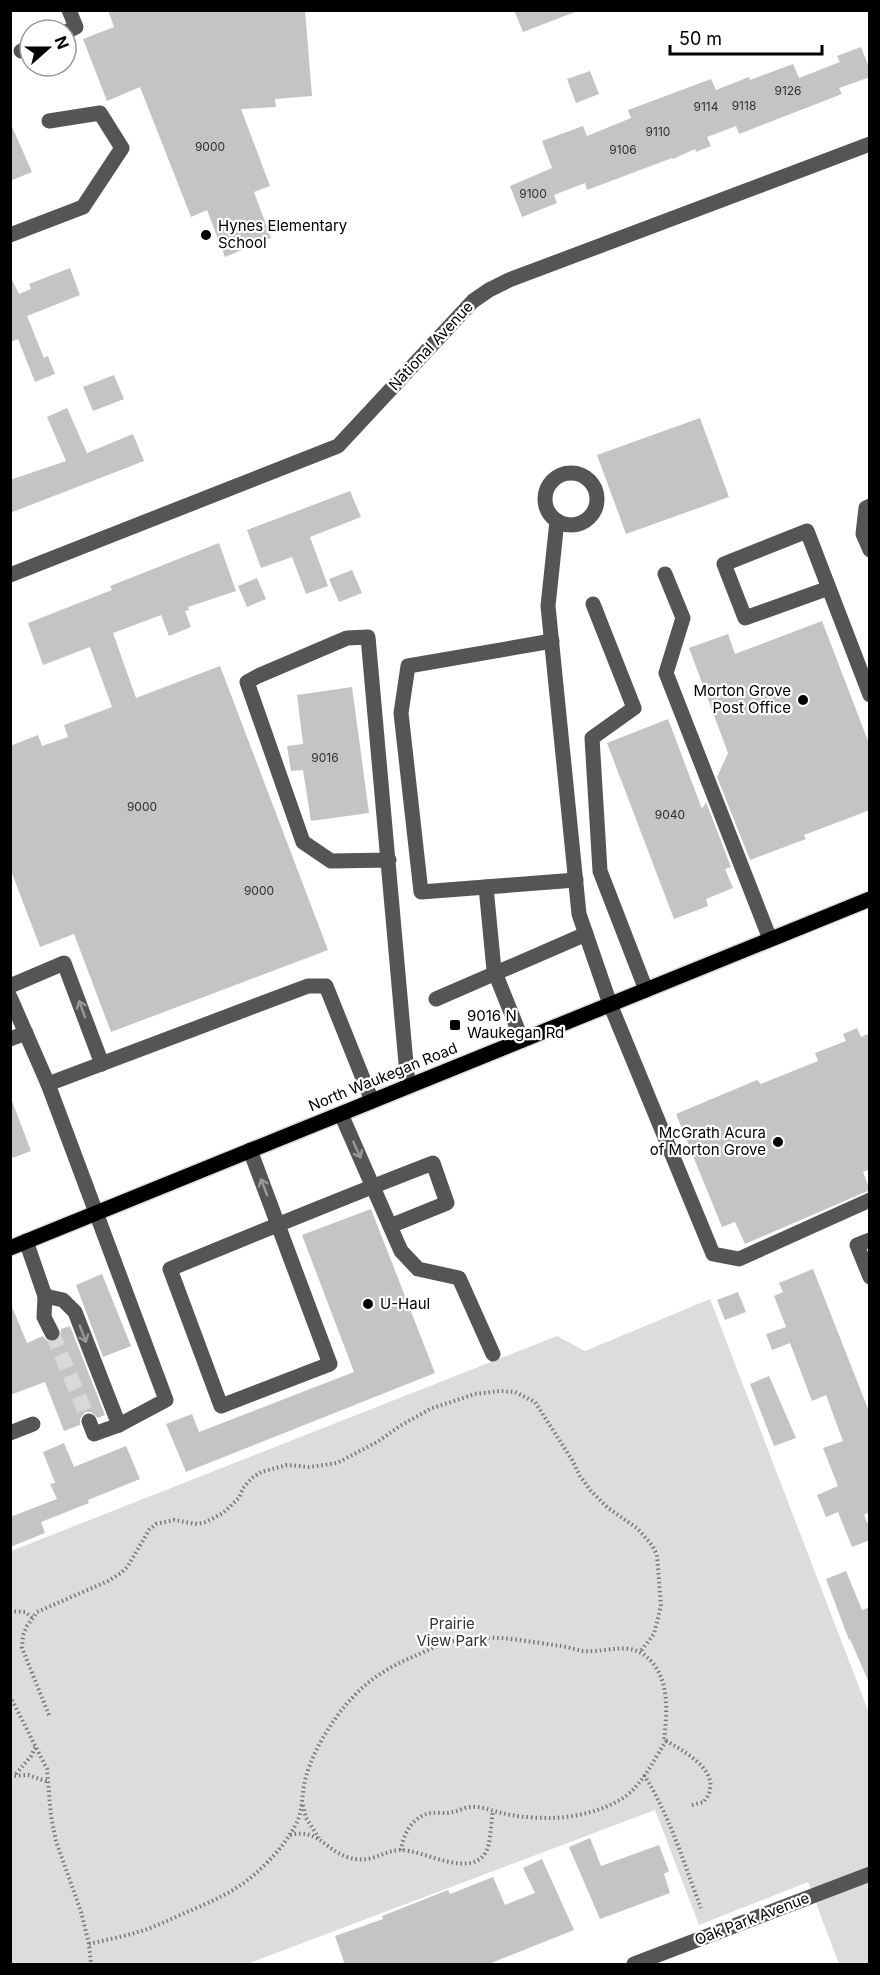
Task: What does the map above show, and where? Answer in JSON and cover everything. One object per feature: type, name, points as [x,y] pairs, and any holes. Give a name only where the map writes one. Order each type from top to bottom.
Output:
[{"type":"main road","name":"North Waukegan Road","points":[[10,1248],[870,899]]},
{"type":"street","points":[[10,235],[83,207],[122,148],[100,113],[49,121]]},
{"type":"street","name":"National Avenue","points":[[10,575],[338,446],[473,301],[489,290],[520,275],[870,144]]},
{"type":"street","points":[[870,506],[866,508],[863,534],[870,550]]},
{"type":"street","points":[[557,521],[548,606],[579,914],[610,1004],[713,1254],[739,1260],[870,1200]]},
{"type":"street","points":[[829,588],[745,618],[724,564],[807,531],[829,588],[870,696]]},
{"type":"street","points":[[665,574],[683,618],[666,673],[770,939]]},
{"type":"street","points":[[593,604],[634,708],[592,738],[600,871],[646,990]]},
{"type":"street","points":[[389,860],[331,861],[303,842],[247,682],[347,638],[368,636],[389,860],[408,1086]]},
{"type":"street","points":[[552,641],[408,666],[401,713],[420,892],[576,880]]},
{"type":"street","points":[[486,887],[495,974],[522,1040]]},
{"type":"street","points":[[436,999],[586,934]]},
{"type":"street","points":[[10,986],[64,963],[102,1064]]},
{"type":"street","points":[[48,1084],[308,986],[326,986],[372,1101]]},
{"type":"street","points":[[10,997],[48,1084],[166,1400],[119,1425],[91,1428]]},
{"type":"street","points":[[10,1039],[26,1033]]},
{"type":"street","points":[[341,1114],[401,1251],[418,1269],[459,1278],[493,1354]]},
{"type":"street","points":[[250,1150],[278,1224],[330,1364],[221,1406],[170,1269],[278,1224],[432,1162],[447,1203],[390,1226]]},
{"type":"street","points":[[26,1242],[45,1296],[45,1317],[52,1333]]},
{"type":"street","points":[[863,1242],[870,1277]]},
{"type":"street","points":[[45,1296],[63,1300],[75,1312],[119,1425]]},
{"type":"street","points":[[10,1433],[33,1424]]},
{"type":"street","name":"Oak Park Avenue","points":[[634,1965],[659,1960],[870,1874]]},
{"type":"path","points":[[49,1715],[22,1648],[23,1635],[27,1626],[38,1612],[121,1573],[136,1555],[148,1530],[156,1524],[174,1520],[197,1524],[206,1522],[223,1513],[239,1498],[243,1488],[252,1478],[261,1472],[287,1465],[309,1467],[337,1463],[377,1442],[430,1409],[466,1397],[500,1391],[515,1392],[535,1402],[591,1491],[608,1508],[645,1535],[652,1545],[657,1555],[661,1606],[654,1634],[640,1652]]},
{"type":"path","points":[[10,1611],[25,1612],[33,1618]]},
{"type":"path","points":[[89,1944],[140,1932],[217,1899],[241,1886],[256,1873],[289,1835],[298,1818],[303,1801],[305,1778],[313,1757],[340,1713],[360,1689],[383,1672],[409,1659],[438,1646],[463,1639],[486,1638],[565,1646],[582,1651],[628,1647],[640,1652],[651,1661],[663,1683],[666,1721],[664,1740],[680,1748],[697,1762],[711,1781],[710,1791],[704,1802],[692,1805]]},
{"type":"path","points":[[10,1696],[47,1769],[51,1816],[56,1841],[81,1912],[89,1944],[91,1965]]},
{"type":"path","points":[[401,1850],[408,1830],[414,1822],[427,1814],[454,1812],[470,1807],[528,1816],[574,1816],[592,1812],[620,1800],[644,1775],[666,1741]]},
{"type":"path","points":[[13,1775],[36,1746]]},
{"type":"path","points":[[13,1775],[28,1775],[49,1782]]},
{"type":"path","points":[[644,1775],[655,1792],[701,1908]]},
{"type":"path","points":[[303,1801],[306,1818],[320,1839],[334,1851],[348,1857],[376,1858],[401,1850],[452,1864],[465,1864],[479,1859],[487,1849],[493,1811]]},
{"type":"path","points":[[289,1835],[308,1834],[320,1839]]},
{"type":"green space","name":"Prairie View Park","points":[[710,1299],[869,1713],[869,1964],[839,1964],[808,1882],[699,1925],[655,1810],[247,1964],[11,1964],[11,1551],[557,1336],[585,1351]]},
{"type":"building","points":[[108,10],[305,10],[312,96],[275,99],[276,107],[241,109],[270,186],[254,192],[271,238],[225,257],[207,210],[191,217],[140,87],[107,101],[83,39],[114,27]]},
{"type":"building","points":[[514,10],[575,10],[575,12],[523,32]]},
{"type":"building","points":[[861,47],[870,70],[870,77],[839,88],[842,94],[739,134],[736,126],[707,137],[711,146],[696,152],[695,149],[587,190],[585,183],[554,195],[557,203],[522,217],[510,186],[552,168],[542,141],[583,126],[587,136],[631,118],[628,110],[711,79],[716,90],[793,64],[799,78],[840,62],[837,56]]},
{"type":"building","points":[[590,71],[599,94],[576,103],[567,79]]},
{"type":"building","points":[[10,122],[32,172],[10,181]]},
{"type":"building","points":[[70,268],[80,295],[27,316],[44,358],[48,356],[55,374],[35,382],[18,339],[10,342],[10,276],[19,294],[31,289],[29,284]]},
{"type":"building","points":[[114,375],[124,399],[93,411],[83,387]]},
{"type":"building","points":[[67,408],[87,453],[133,434],[144,461],[10,513],[10,480],[66,461],[47,417]]},
{"type":"building","points":[[700,418],[729,497],[626,534],[597,455]]},
{"type":"building","points":[[350,491],[361,517],[310,537],[328,586],[306,594],[292,557],[261,568],[247,530]]},
{"type":"building","points":[[219,543],[236,591],[188,607],[189,610],[185,611],[191,627],[169,636],[161,615],[113,633],[136,698],[220,666],[328,950],[111,1032],[74,934],[40,947],[10,868],[10,746],[38,735],[42,746],[68,737],[64,725],[112,707],[90,647],[43,665],[28,623],[112,590],[110,586]]},
{"type":"building","points":[[352,570],[362,593],[339,602],[329,579]]},
{"type":"building","points":[[257,578],[266,599],[247,607],[238,586]]},
{"type":"building","points":[[822,621],[870,746],[870,810],[804,835],[806,839],[750,860],[717,777],[728,753],[689,648],[728,634],[735,654]]},
{"type":"building","points":[[352,687],[369,813],[311,821],[303,770],[291,771],[287,746],[303,744],[297,695]]},
{"type":"building","points":[[668,719],[702,809],[706,802],[731,867],[725,869],[733,888],[706,899],[708,906],[674,919],[607,743]]},
{"type":"building","name":"McGrath Acura of Morton Grove","points":[[857,1028],[861,1037],[870,1033],[870,1169],[863,1172],[870,1190],[745,1244],[735,1222],[722,1227],[676,1114],[757,1080],[761,1084],[818,1061],[815,1053],[846,1041],[843,1034]]},
{"type":"building","points":[[10,1101],[12,1101],[31,1151],[10,1159]]},
{"type":"building","name":"U-Haul","points":[[371,1209],[435,1373],[186,1472],[166,1424],[192,1414],[199,1432],[354,1372],[302,1235]]},
{"type":"building","points":[[813,1269],[870,1414],[870,1512],[864,1515],[870,1529],[870,1540],[852,1547],[838,1512],[826,1517],[817,1495],[838,1486],[823,1448],[843,1441],[826,1395],[812,1401],[790,1343],[772,1350],[766,1334],[786,1327],[774,1296],[783,1292],[779,1283]]},
{"type":"building","points":[[102,1274],[131,1346],[103,1357],[76,1285]]},
{"type":"building","points":[[738,1292],[746,1312],[725,1320],[717,1300]]},
{"type":"building","points":[[10,1302],[27,1343],[43,1336],[47,1341],[56,1342],[60,1338],[61,1329],[70,1326],[105,1415],[98,1418],[91,1412],[85,1412],[80,1419],[80,1425],[64,1431],[45,1382],[10,1395]]},
{"type":"building","points":[[769,1376],[796,1438],[774,1446],[750,1384]]},
{"type":"building","points":[[64,1443],[74,1467],[126,1446],[140,1479],[41,1522],[45,1533],[10,1547],[10,1517],[57,1499],[50,1484],[55,1483],[43,1452]]},
{"type":"building","points":[[846,1571],[862,1610],[870,1607],[870,1685],[849,1640],[826,1579]]},
{"type":"building","points":[[590,1838],[601,1866],[659,1845],[669,1871],[664,1874],[670,1893],[600,1919],[569,1847]]},
{"type":"building","points":[[542,1859],[574,1930],[486,1965],[345,1965],[335,1936],[383,1919],[382,1916],[448,1890],[450,1894],[493,1877],[505,1905],[535,1893],[523,1868]]},
{"type":"tunnel","points":[[52,1333],[89,1421]]},
{"type":"place","name":"Hynes Elementary School","points":[[206,235]]},
{"type":"place","name":"Morton Grove Post Office","points":[[803,700]]},
{"type":"place","name":"9016 N Waukegan Rd","points":[[455,1025]]},
{"type":"place","name":"McGrath Acura of Morton Grove","points":[[778,1142]]},
{"type":"place","name":"U-Haul","points":[[368,1304]]}]
